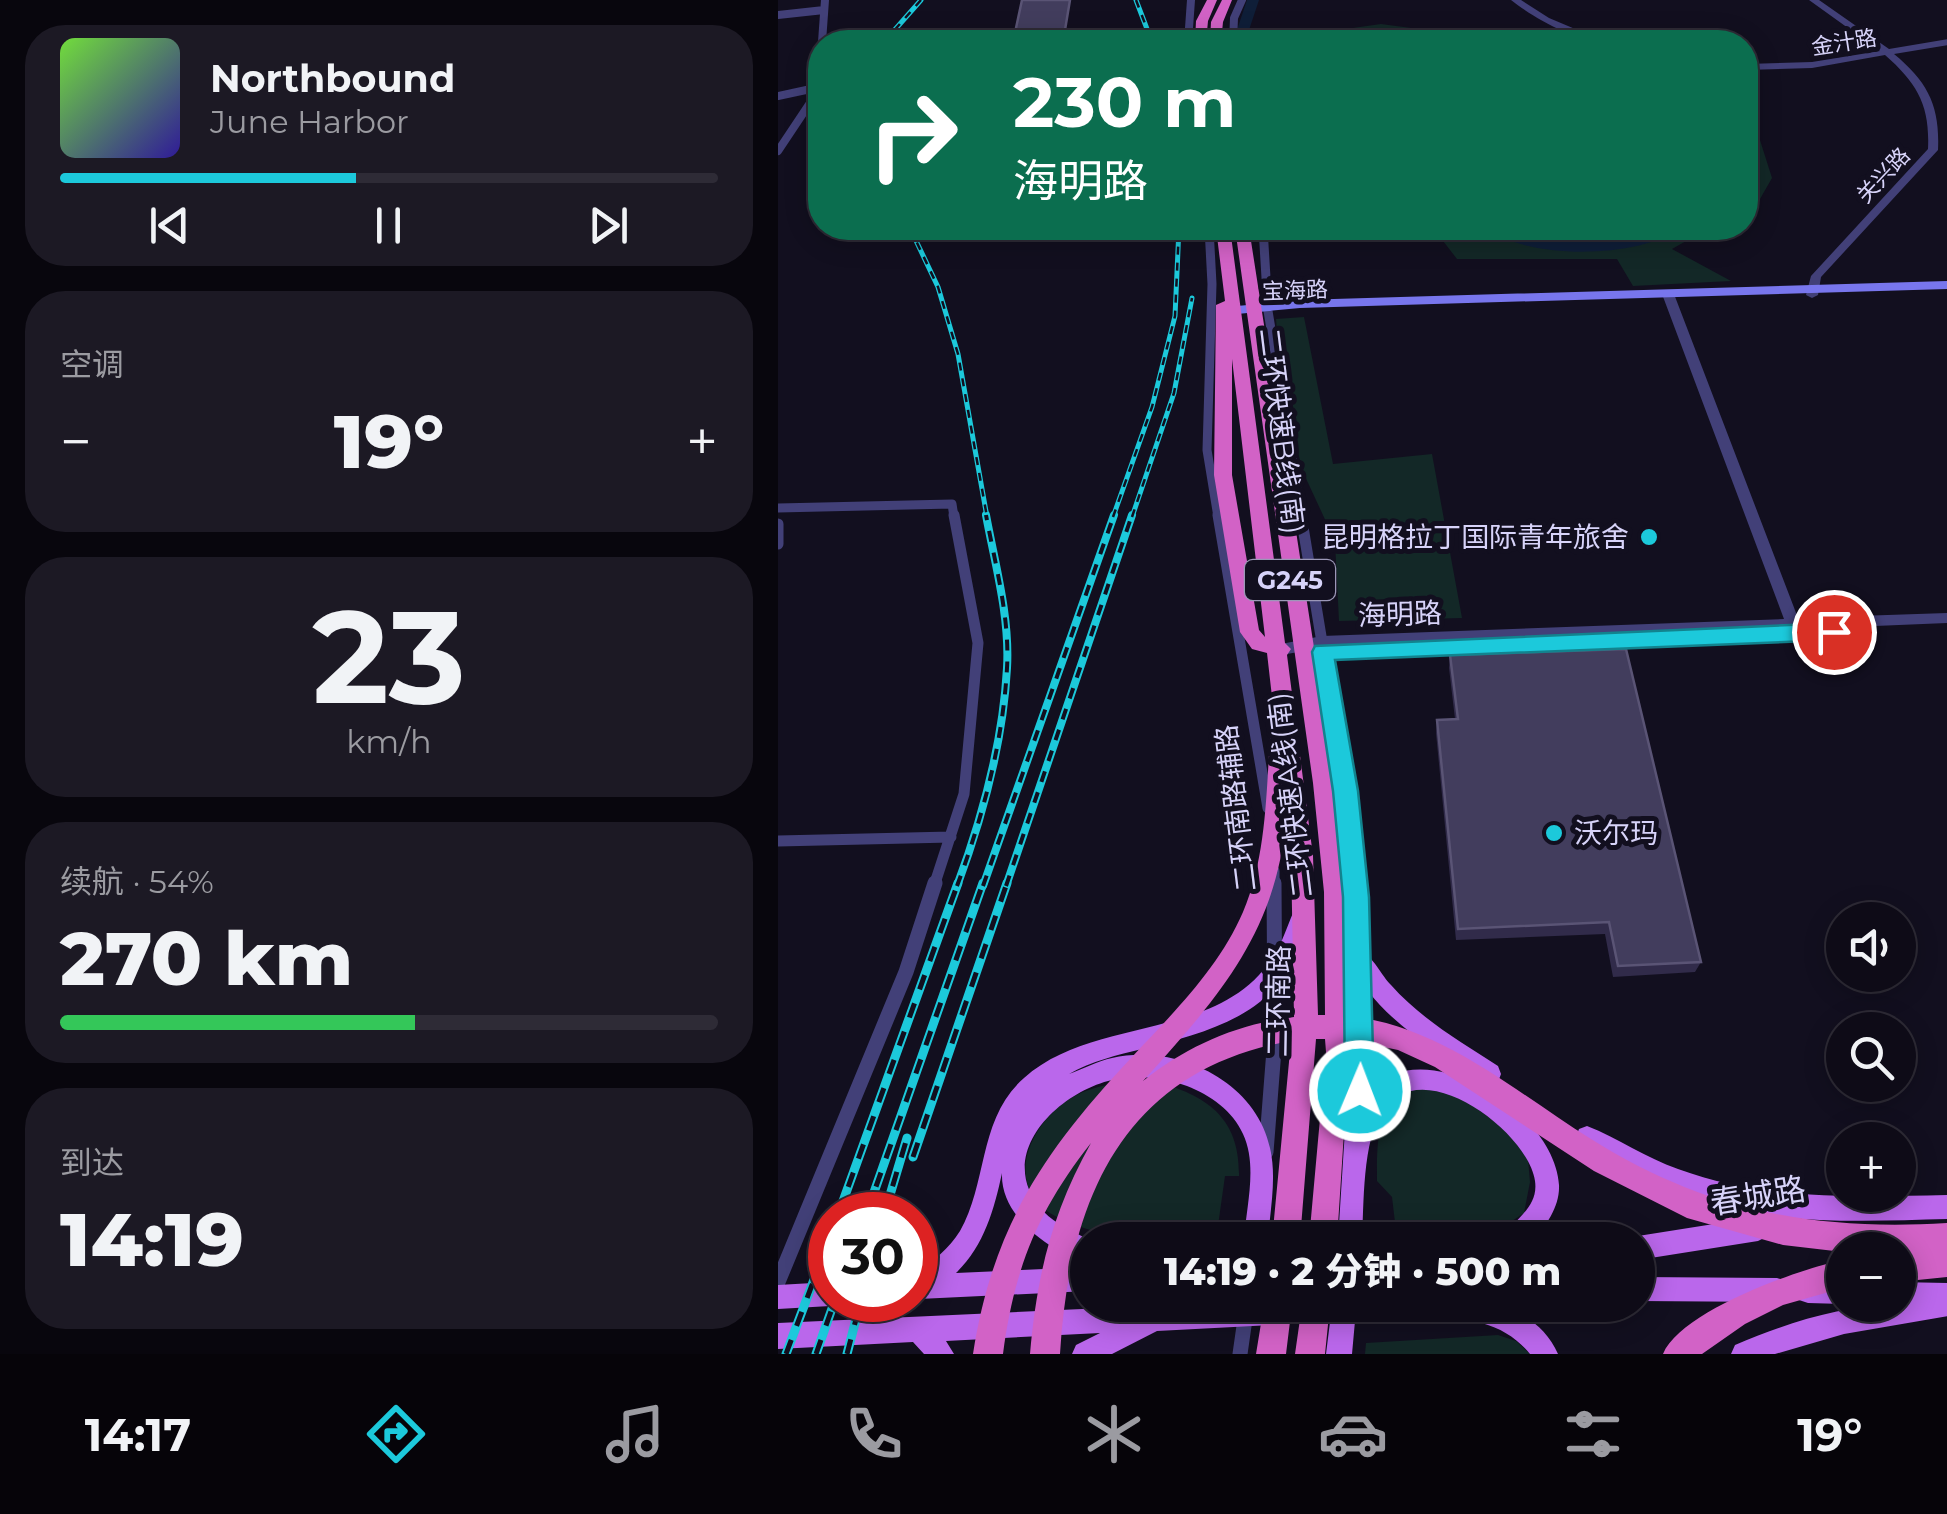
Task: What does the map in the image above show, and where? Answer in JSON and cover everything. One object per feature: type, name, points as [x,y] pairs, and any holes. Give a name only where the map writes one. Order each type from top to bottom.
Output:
[{"type":"highway","points":[[1193,30],[1194,0]]},
{"type":"highway","points":[[1199,30],[1212,0]]},
{"type":"highway","points":[[1220,30],[1219,15],[1226,0]]},
{"type":"highway","points":[[1224,30],[1239,0]]},
{"type":"highway","points":[[988,1354],[1003,1268],[1040,1188],[1094,1117],[1214,982],[1252,919],[1266,882],[1276,830],[1290,652],[1259,644],[1249,628],[1222,460],[1227,240]]},
{"type":"highway","name":"二环快速B线(南)","points":[[1229,240],[1290,652],[1306,950],[1302,1092],[1291,1222]]},
{"type":"highway","name":"二环快速A线(南)","points":[[1229,240],[1320,752],[1334,872],[1338,1052],[1320,1222]]},
{"type":"highway","points":[[1255,309],[1258,240]]},
{"type":"highway","points":[[1046,1354],[1047,1301],[1058,1242],[1078,1190],[1104,1144],[1135,1106],[1185,1063],[1235,1040],[1266,1032],[1352,1027],[1412,1044],[1459,1066],[1623,1174],[1709,1212],[1756,1226],[1831,1238],[1899,1241],[1948,1237]]},
{"type":"highway","points":[[1916,1266],[1948,1263]]},
{"type":"highway","points":[[1678,1354],[1755,1302],[1801,1283],[1826,1278]]},
{"type":"highway","points":[[1275,1354],[1277,1322]]},
{"type":"highway","points":[[1307,1354],[1311,1322]]},
{"type":"main road","name":"二环南路","points":[[1231,240],[1255,309],[1306,855],[1309,1032],[1291,1222]]},
{"type":"main road","name":"宝海路","points":[[1255,309],[1948,288]]},
{"type":"main road","name":"二环南路","points":[[1290,652],[1324,817],[1333,977],[1330,1093],[1320,1222]]},
{"type":"main road","points":[[938,1271],[955,1258],[974,1230],[986,1198],[1000,1133],[1012,1107],[1031,1085],[1080,1058],[1178,1032],[1221,1016],[1254,994],[1276,971],[1301,916],[1306,855]]},
{"type":"main road","points":[[1360,961],[1380,991],[1426,1030],[1592,1140],[1678,1183],[1744,1201],[1804,1210],[1948,1207]]},
{"type":"main road","points":[[1333,977],[1336,1025],[1356,1082],[1357,1153],[1352,1222]]},
{"type":"main road","points":[[1070,1243],[1027,1213],[1012,1184],[1012,1156],[1033,1115],[1054,1093],[1120,1068],[1158,1064],[1186,1071],[1216,1087],[1240,1110],[1259,1148],[1257,1222]]},
{"type":"main road","points":[[1357,1153],[1365,1114],[1381,1090],[1392,1084],[1425,1077],[1474,1096],[1516,1127],[1532,1144],[1544,1168],[1546,1197],[1541,1212],[1531,1222]]},
{"type":"main road","name":"春城路","points":[[1655,1245],[1844,1216],[1948,1207]]},
{"type":"main road","points":[[938,1287],[1070,1279]]},
{"type":"main road","points":[[1655,1289],[1826,1292]]},
{"type":"main road","points":[[1916,1294],[1948,1295]]},
{"type":"main road","points":[[778,1297],[808,1295]]},
{"type":"main road","points":[[1744,1354],[1804,1330],[1948,1304]]},
{"type":"main road","points":[[778,1336],[1070,1322]]},
{"type":"main road","points":[[1085,1354],[1156,1322]]},
{"type":"main road","points":[[1339,1354],[1342,1322]]},
{"type":"main road","points":[[1511,1322],[1529,1333],[1545,1354]]},
{"type":"main road","points":[[918,1330],[941,1354]]},
{"type":"street","points":[[823,30],[825,0]]},
{"type":"street","points":[[1515,0],[1546,20],[1571,30]]},
{"type":"street","name":"关兴路","points":[[1812,292],[1816,276],[1933,150],[1937,132],[1930,101],[1888,53],[1813,0]]},
{"type":"street","points":[[778,15],[824,10]]},
{"type":"street","name":"金汁路","points":[[1758,66],[1812,65],[1948,42]]},
{"type":"street","points":[[778,96],[808,90]]},
{"type":"street","points":[[778,151],[808,106]]},
{"type":"street","name":"二环南路辅路","points":[[1225,240],[1211,312],[1206,450],[1269,818],[1276,971],[1272,1090],[1257,1222]]},
{"type":"street","points":[[1670,297],[1795,628]]},
{"type":"street","points":[[1211,312],[1255,309],[1322,647],[1346,791],[1360,961],[1357,1153]]},
{"type":"street","points":[[778,508],[952,504],[978,643],[970,760],[950,838],[887,1022],[778,1282]]},
{"type":"street","points":[[778,524],[778,544]]},
{"type":"street","name":"海明路","points":[[1290,652],[1322,647],[1948,618]]},
{"type":"street","name":"海明路","points":[[1795,628],[1948,628]]},
{"type":"street","points":[[1242,650],[1290,652]]},
{"type":"street","points":[[778,841],[950,838]]},
{"type":"street","points":[[1240,1354],[1244,1322]]},
{"type":"green space","points":[[1381,24],[1426,30],[1339,30]]},
{"type":"green space","points":[[1758,134],[1772,178],[1758,200]]},
{"type":"green space","points":[[1442,240],[1688,240],[1672,249],[1731,281],[1633,286],[1617,259],[1457,259]]},
{"type":"green space","points":[[1304,317],[1333,464],[1432,454],[1462,618],[1339,621],[1335,541],[1303,472],[1282,390],[1276,319]]},
{"type":"green space","points":[[1155,1081],[1174,1087],[1205,1102],[1227,1124],[1234,1138],[1239,1176],[1225,1176],[1219,1222],[1070,1223],[1041,1206],[1030,1191],[1027,1156],[1044,1123],[1073,1097],[1123,1083]]},
{"type":"green space","points":[[1414,1088],[1454,1092],[1513,1135],[1528,1159],[1530,1182],[1524,1213],[1510,1222],[1395,1222],[1392,1197],[1377,1181],[1378,1140],[1385,1115],[1401,1095]]},
{"type":"green space","points":[[1498,1335],[1516,1341],[1530,1354],[1365,1354],[1366,1343]]},
{"type":"building","points":[[1022,0],[1070,0],[1065,30],[1016,30]]},
{"type":"building","name":"沃尔玛","points":[[1626,649],[1701,962],[1618,966],[1609,922],[1458,929],[1437,720],[1458,719],[1450,655]]},
{"type":"waterway","points":[[1243,30],[1253,0]]},
{"type":"waterway","points":[[1526,240],[1583,247],[1633,240]]},
{"type":"railway","points":[[895,30],[921,0]]},
{"type":"railway","points":[[1136,0],[1147,30]]},
{"type":"railway","points":[[916,240],[938,287],[958,354],[987,517]]},
{"type":"railway","points":[[1113,517],[1152,407],[1175,316],[1178,240]]},
{"type":"railway","points":[[1132,517],[1174,393],[1192,298]]},
{"type":"railway","points":[[957,886],[990,778],[1007,668],[1004,610],[986,515]]},
{"type":"railway","points":[[983,886],[1114,515]]},
{"type":"railway","points":[[1006,886],[1132,515]]},
{"type":"railway","points":[[846,1192],[958,883]]},
{"type":"railway","points":[[874,1192],[983,883]]},
{"type":"railway","points":[[913,1157],[1007,883]]},
{"type":"railway","points":[[891,1192],[907,1138]]},
{"type":"railway","points":[[786,1354],[808,1296]]},
{"type":"railway","points":[[816,1354],[827,1322]]},
{"type":"railway","points":[[847,1354],[855,1322]]},
{"type":"place","name":"昆明格拉丁国际青年旅舍","points":[[1649,537]]},
{"type":"place","name":"沃尔玛","points":[[1554,833]]},
{"type":"route","points":[[1360,1091],[1356,897],[1346,791],[1323,652],[1834,632]]}]
